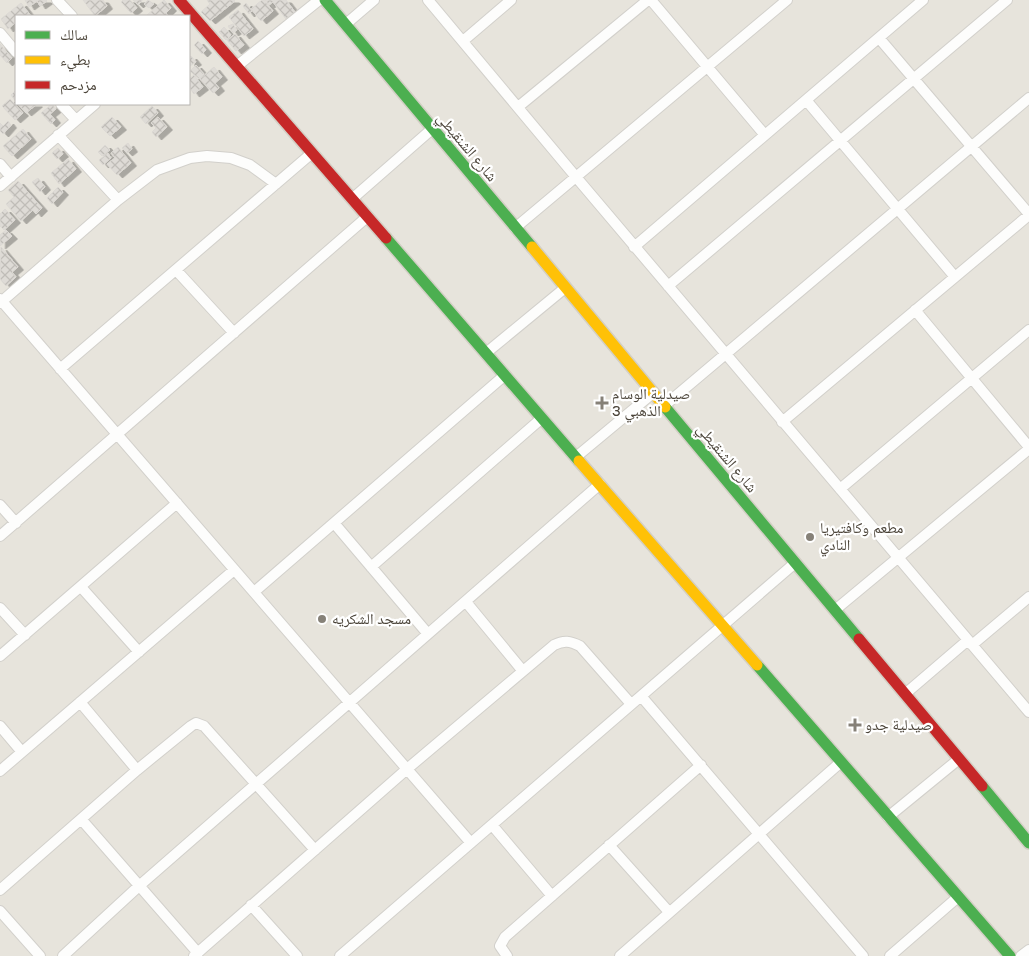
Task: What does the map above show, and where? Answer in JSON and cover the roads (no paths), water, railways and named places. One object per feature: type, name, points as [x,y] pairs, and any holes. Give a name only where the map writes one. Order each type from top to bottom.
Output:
[{"type":"street","points":[[57,0],[71,15]]},
{"type":"street","points":[[179,0],[188,15]]},
{"type":"street","points":[[236,66],[319,0]]},
{"type":"street","name":"شارع الشنقيطي","points":[[325,0],[1029,843]]},
{"type":"street","points":[[346,24],[374,0]]},
{"type":"street","points":[[428,0],[782,422],[1029,712]]},
{"type":"street","points":[[463,41],[512,0]]},
{"type":"street","points":[[518,107],[650,0],[764,134]]},
{"type":"street","points":[[515,228],[787,0]]},
{"type":"street","points":[[668,286],[1007,0]]},
{"type":"street","points":[[634,246],[879,38],[918,2]]},
{"type":"street","points":[[191,19],[236,66],[1010,956]]},
{"type":"street","points":[[0,33],[15,51]]},
{"type":"street","points":[[782,422],[1029,215],[879,38]]},
{"type":"street","points":[[664,406],[1029,98]]},
{"type":"street","points":[[806,100],[955,277]]},
{"type":"street","points":[[62,105],[76,120]]},
{"type":"street","points":[[0,186],[93,105]]},
{"type":"street","points":[[352,199],[432,129]]},
{"type":"street","points":[[58,135],[118,200]]},
{"type":"street","points":[[60,369],[312,153]]},
{"type":"street","points":[[276,184],[250,165],[231,158],[206,156],[190,158],[157,170],[118,200],[1,301],[471,842]]},
{"type":"street","points":[[0,164],[11,176]]},
{"type":"street","points":[[0,536],[367,216]]},
{"type":"street","points":[[176,270],[234,333]]},
{"type":"street","points":[[486,353],[565,288]]},
{"type":"street","points":[[835,610],[1029,448],[915,310]]},
{"type":"street","points":[[840,489],[1029,330]]},
{"type":"street","points":[[254,592],[505,375]]},
{"type":"street","points":[[576,458],[653,393]]},
{"type":"street","points":[[371,567],[542,418]]},
{"type":"street","points":[[63,956],[139,886],[600,484]]},
{"type":"street","points":[[0,656],[177,503]]},
{"type":"street","points":[[0,505],[16,523]]},
{"type":"street","points":[[334,523],[428,634]]},
{"type":"street","points":[[340,956],[795,563]]},
{"type":"street","points":[[0,771],[234,570]]},
{"type":"street","points":[[81,587],[139,652]]},
{"type":"street","points":[[905,694],[1029,597]]},
{"type":"street","points":[[466,602],[522,670]]},
{"type":"street","points":[[0,608],[24,635]]},
{"type":"street","points":[[81,818],[196,954],[407,769],[522,670],[554,645],[564,640],[571,641],[580,646],[632,704]]},
{"type":"street","points":[[641,696],[863,956]]},
{"type":"street","points":[[80,702],[137,770]]},
{"type":"street","points":[[0,890],[137,770],[196,723],[204,726],[314,850]]},
{"type":"street","points":[[0,726],[22,752]]},
{"type":"street","points":[[888,817],[959,759]]},
{"type":"street","points":[[620,956],[841,762]]},
{"type":"street","points":[[507,956],[500,946],[505,936],[701,766]]},
{"type":"street","points":[[492,825],[552,896]]},
{"type":"street","points":[[609,845],[669,912]]},
{"type":"street","points":[[890,956],[958,898]]},
{"type":"street","points":[[251,905],[297,956]]},
{"type":"street","points":[[0,910],[40,956]]},
{"type":"street","points":[[1021,956],[1029,950]]},
{"type":"place","name":"صيدلية الوسام الذهبي 3","points":[[602,403]]},
{"type":"place","name":"مطعم وكافتيريا النادي","points":[[810,537]]},
{"type":"place","name":"مسجد الشكريه","points":[[322,619]]},
{"type":"place","name":"صيدلية جدو","points":[[855,725]]}]
